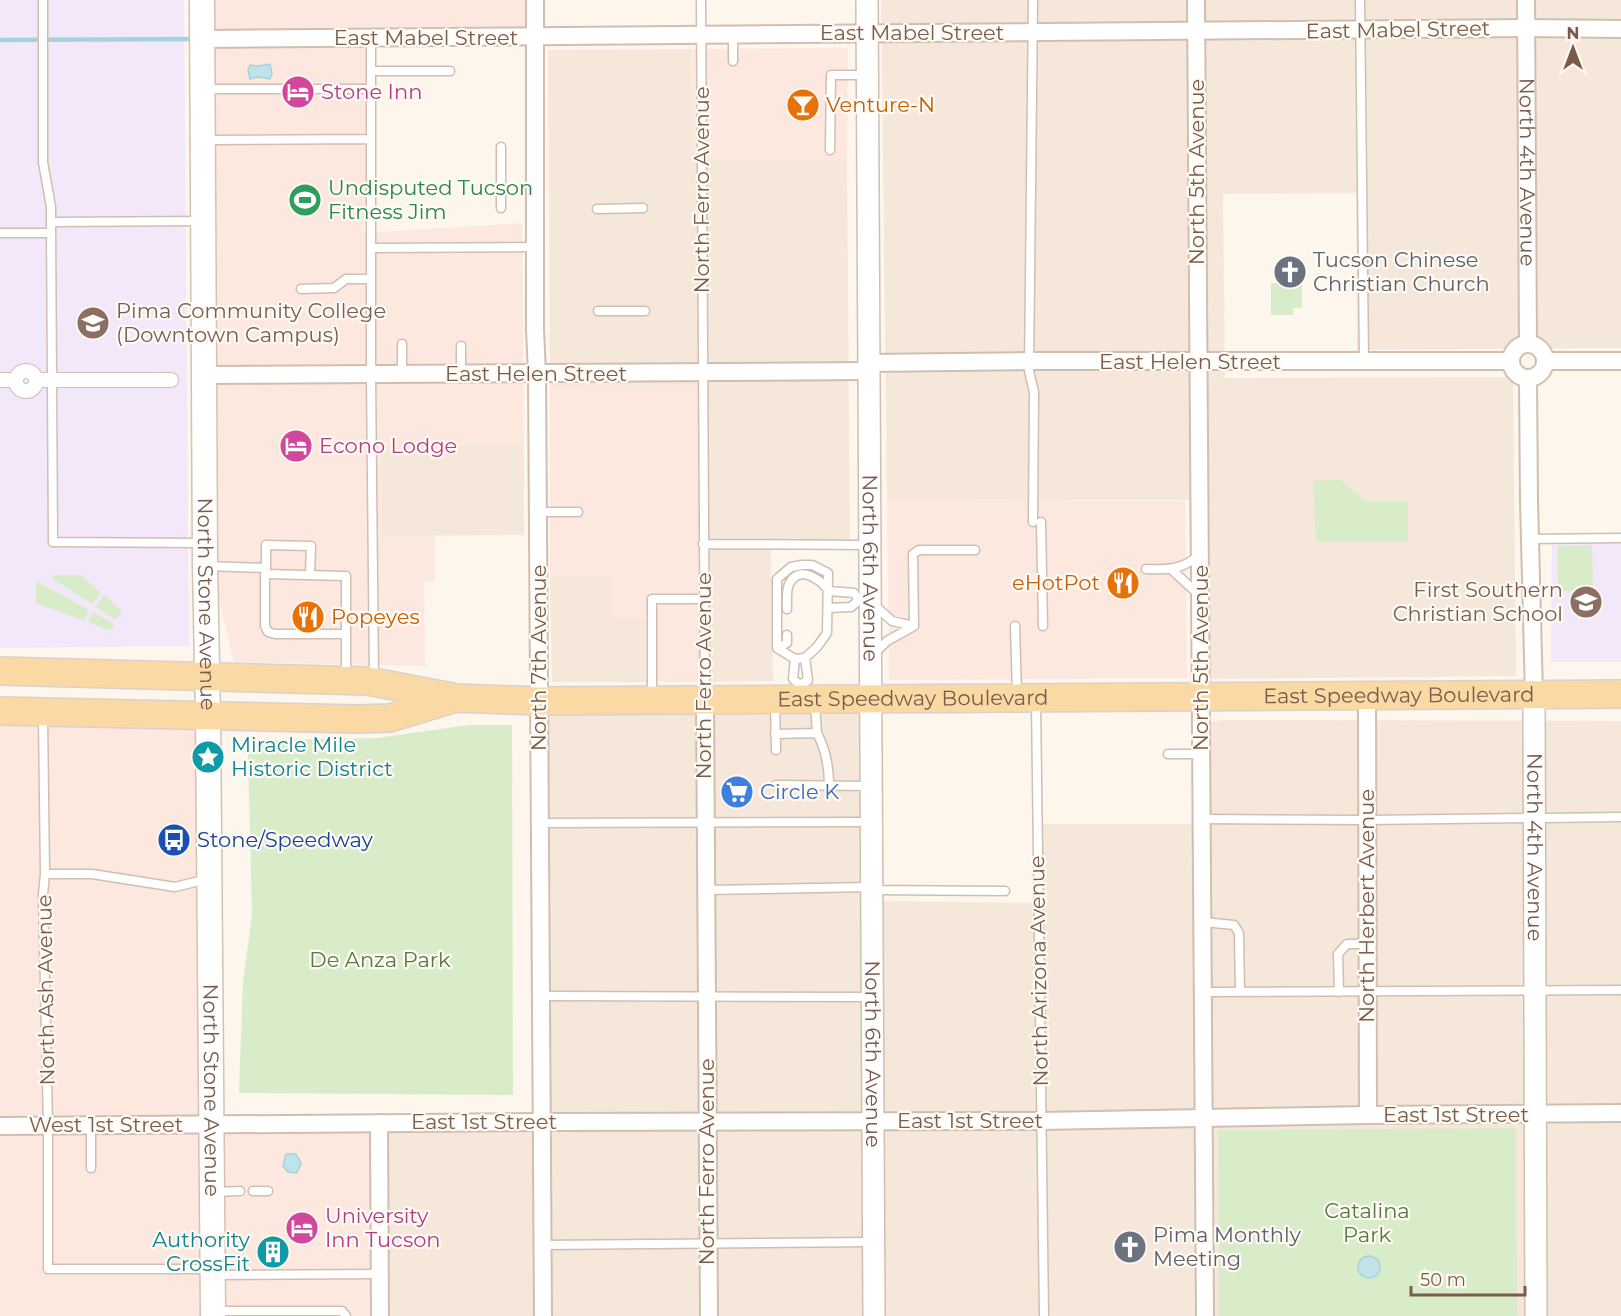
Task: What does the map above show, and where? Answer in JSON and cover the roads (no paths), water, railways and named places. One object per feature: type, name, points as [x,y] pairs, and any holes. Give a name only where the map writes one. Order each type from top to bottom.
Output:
[{"type":"main road","name":"North Stone Avenue","points":[[202,0],[213,1314]]},
{"type":"main road","points":[[0,671],[346,680],[385,684],[456,698]]},
{"type":"main road","name":"East Speedway Boulevard","points":[[0,711],[208,717],[383,718],[398,716],[456,698],[539,701],[705,700],[798,696],[1026,698],[1621,694]]},
{"type":"street","name":"North 7th Avenue","points":[[535,0],[535,329],[543,1316]]},
{"type":"street","name":"North 6th Avenue","points":[[867,0],[869,545],[864,600],[870,698],[874,1316]]},
{"type":"street","name":"North 5th Avenue","points":[[1196,0],[1205,1316]]},
{"type":"street","name":"North 4th Avenue","points":[[1526,0],[1528,344]]},
{"type":"street","name":"East Mabel Street","points":[[202,39],[1621,29]]},
{"type":"street","points":[[1528,344],[1540,348],[1544,353],[1545,361],[1539,374],[1528,378],[1517,374],[1511,361],[1513,352],[1517,348],[1528,344]]},
{"type":"street","name":"East Helen Street","points":[[204,375],[703,373],[1029,361],[1511,361]]},
{"type":"street","points":[[1545,361],[1621,361]]},
{"type":"street","name":"North 4th Avenue","points":[[1528,378],[1534,695],[1536,1316]]},
{"type":"street","points":[[0,380],[16,380],[20,389],[26,391],[33,389],[37,380],[171,380]]},
{"type":"street","name":"North Herbert Avenue","points":[[1367,697],[1368,1115]]},
{"type":"street","name":"North Ferro Avenue","points":[[705,700],[709,1316]]},
{"type":"street","name":"East 1st Street","points":[[212,1125],[1040,1121],[1621,1113]]},
{"type":"street","points":[[379,1123],[380,1316]]},
{"type":"street","name":"West 1st Street","points":[[0,1126],[212,1125]]},
{"type":"lane","points":[[44,0],[44,162],[51,207],[53,542],[93,542],[205,555],[265,571],[346,576],[346,680]]},
{"type":"lane","name":"North Ferro Avenue","points":[[701,0],[705,700]]},
{"type":"lane","points":[[1033,0],[1029,371],[1034,392],[1042,626]]},
{"type":"lane","points":[[1360,0],[1364,362]]},
{"type":"lane","points":[[733,35],[733,61]]},
{"type":"lane","points":[[371,38],[371,375],[385,684]]},
{"type":"lane","points":[[371,71],[450,71]]},
{"type":"lane","points":[[830,150],[831,75],[867,75]]},
{"type":"lane","points":[[202,89],[371,89]]},
{"type":"lane","points":[[203,140],[371,139]]},
{"type":"lane","points":[[501,147],[501,208]]},
{"type":"lane","points":[[597,209],[643,208]]},
{"type":"lane","points":[[51,222],[204,221]]},
{"type":"lane","points":[[0,233],[51,233]]},
{"type":"lane","points":[[371,248],[536,247]]},
{"type":"lane","points":[[301,289],[334,288],[346,279],[371,279]]},
{"type":"lane","points":[[598,311],[645,311]]},
{"type":"lane","points":[[402,344],[402,375]]},
{"type":"lane","points":[[461,346],[461,375]]},
{"type":"lane","points":[[538,512],[578,512]]},
{"type":"lane","points":[[1530,539],[1621,538]]},
{"type":"lane","points":[[703,544],[869,545]]},
{"type":"lane","points":[[310,575],[311,546],[266,545],[265,626],[268,632],[274,634],[346,634]]},
{"type":"lane","points":[[914,626],[913,554],[919,550],[975,550]]},
{"type":"lane","points":[[1146,569],[1172,570],[1193,560],[1201,552]]},
{"type":"lane","points":[[812,565],[828,573],[827,633],[805,658],[795,659],[777,648],[777,579],[791,567],[812,565]]},
{"type":"lane","points":[[1172,570],[1201,597]]},
{"type":"lane","points":[[787,609],[787,587],[792,579],[800,574],[809,575],[821,580],[829,591],[854,593],[892,621],[914,626]]},
{"type":"lane","points":[[652,700],[652,598],[704,598]]},
{"type":"lane","points":[[828,608],[851,607],[864,600]]},
{"type":"lane","points":[[869,658],[887,641],[914,626]]},
{"type":"lane","name":"North Arizona Avenue","points":[[1015,626],[1026,698],[1044,1316]]},
{"type":"lane","points":[[777,648],[787,643],[787,635]]},
{"type":"lane","points":[[776,750],[776,734],[808,680],[805,658]]},
{"type":"lane","points":[[795,659],[793,679],[798,696],[826,752],[829,785]]},
{"type":"lane","name":"North Ash Avenue","points":[[43,712],[48,1269],[212,1272]]},
{"type":"lane","points":[[776,734],[817,733]]},
{"type":"lane","points":[[1168,754],[1202,754]]},
{"type":"lane","points":[[776,785],[870,786]]},
{"type":"lane","points":[[1202,819],[1621,817]]},
{"type":"lane","points":[[540,823],[870,822]]},
{"type":"lane","points":[[45,874],[92,874],[175,887],[209,878]]},
{"type":"lane","points":[[706,890],[1005,891]]},
{"type":"lane","points":[[1203,922],[1234,925],[1239,933],[1240,992]]},
{"type":"lane","points":[[1339,992],[1338,954],[1347,944],[1367,944]]},
{"type":"lane","points":[[1203,992],[1621,990]]},
{"type":"lane","points":[[541,996],[872,997]]},
{"type":"lane","points":[[91,1126],[91,1168]]},
{"type":"lane","points":[[212,1192],[240,1191]]},
{"type":"lane","points":[[253,1191],[268,1191]]},
{"type":"lane","points":[[543,1245],[874,1242]]},
{"type":"lane","points":[[212,1272],[381,1274]]},
{"type":"lane","points":[[213,1314],[344,1313]]},
{"type":"water","points":[[270,64],[272,74],[270,79],[258,77],[250,79],[248,70],[250,65]]},
{"type":"water","points":[[286,1154],[296,1154],[301,1163],[297,1173],[288,1172],[283,1166]]},
{"type":"water","points":[[1369,1256],[1377,1259],[1380,1267],[1377,1275],[1369,1278],[1361,1275],[1358,1267],[1361,1259]]},
{"type":"waterway","points":[[0,40],[194,39]]},
{"type":"place","name":"Stone Inn","points":[[298,92]]},
{"type":"place","name":"Venture-N","points":[[803,105]]},
{"type":"place","name":"Undisputed Tucson Fitness Jim","points":[[305,200]]},
{"type":"place","name":"Tucson Chinese Christian Church","points":[[1290,272]]},
{"type":"place","name":"Pima Community College (Downtown Campus)","points":[[93,323]]},
{"type":"place","name":"Econo Lodge","points":[[296,446]]},
{"type":"place","name":"eHotPot","points":[[1123,583]]},
{"type":"place","name":"First Southern Christian School","points":[[1586,602]]},
{"type":"place","name":"Popeyes","points":[[308,617]]},
{"type":"place","name":"Miracle Mile Historic District","points":[[208,757]]},
{"type":"place","name":"Circle K","points":[[737,792]]},
{"type":"place","name":"Stone/Speedway","points":[[174,840]]},
{"type":"place","name":"University Inn Tucson","points":[[302,1228]]},
{"type":"place","name":"Pima Monthly Meeting","points":[[1130,1247]]},
{"type":"place","name":"Authority CrossFit","points":[[273,1252]]},
{"type":"park label","name":"De Anza Park","points":[[380,960]]},
{"type":"park label","name":"Catalina Park","points":[[1367,1223]]}]
